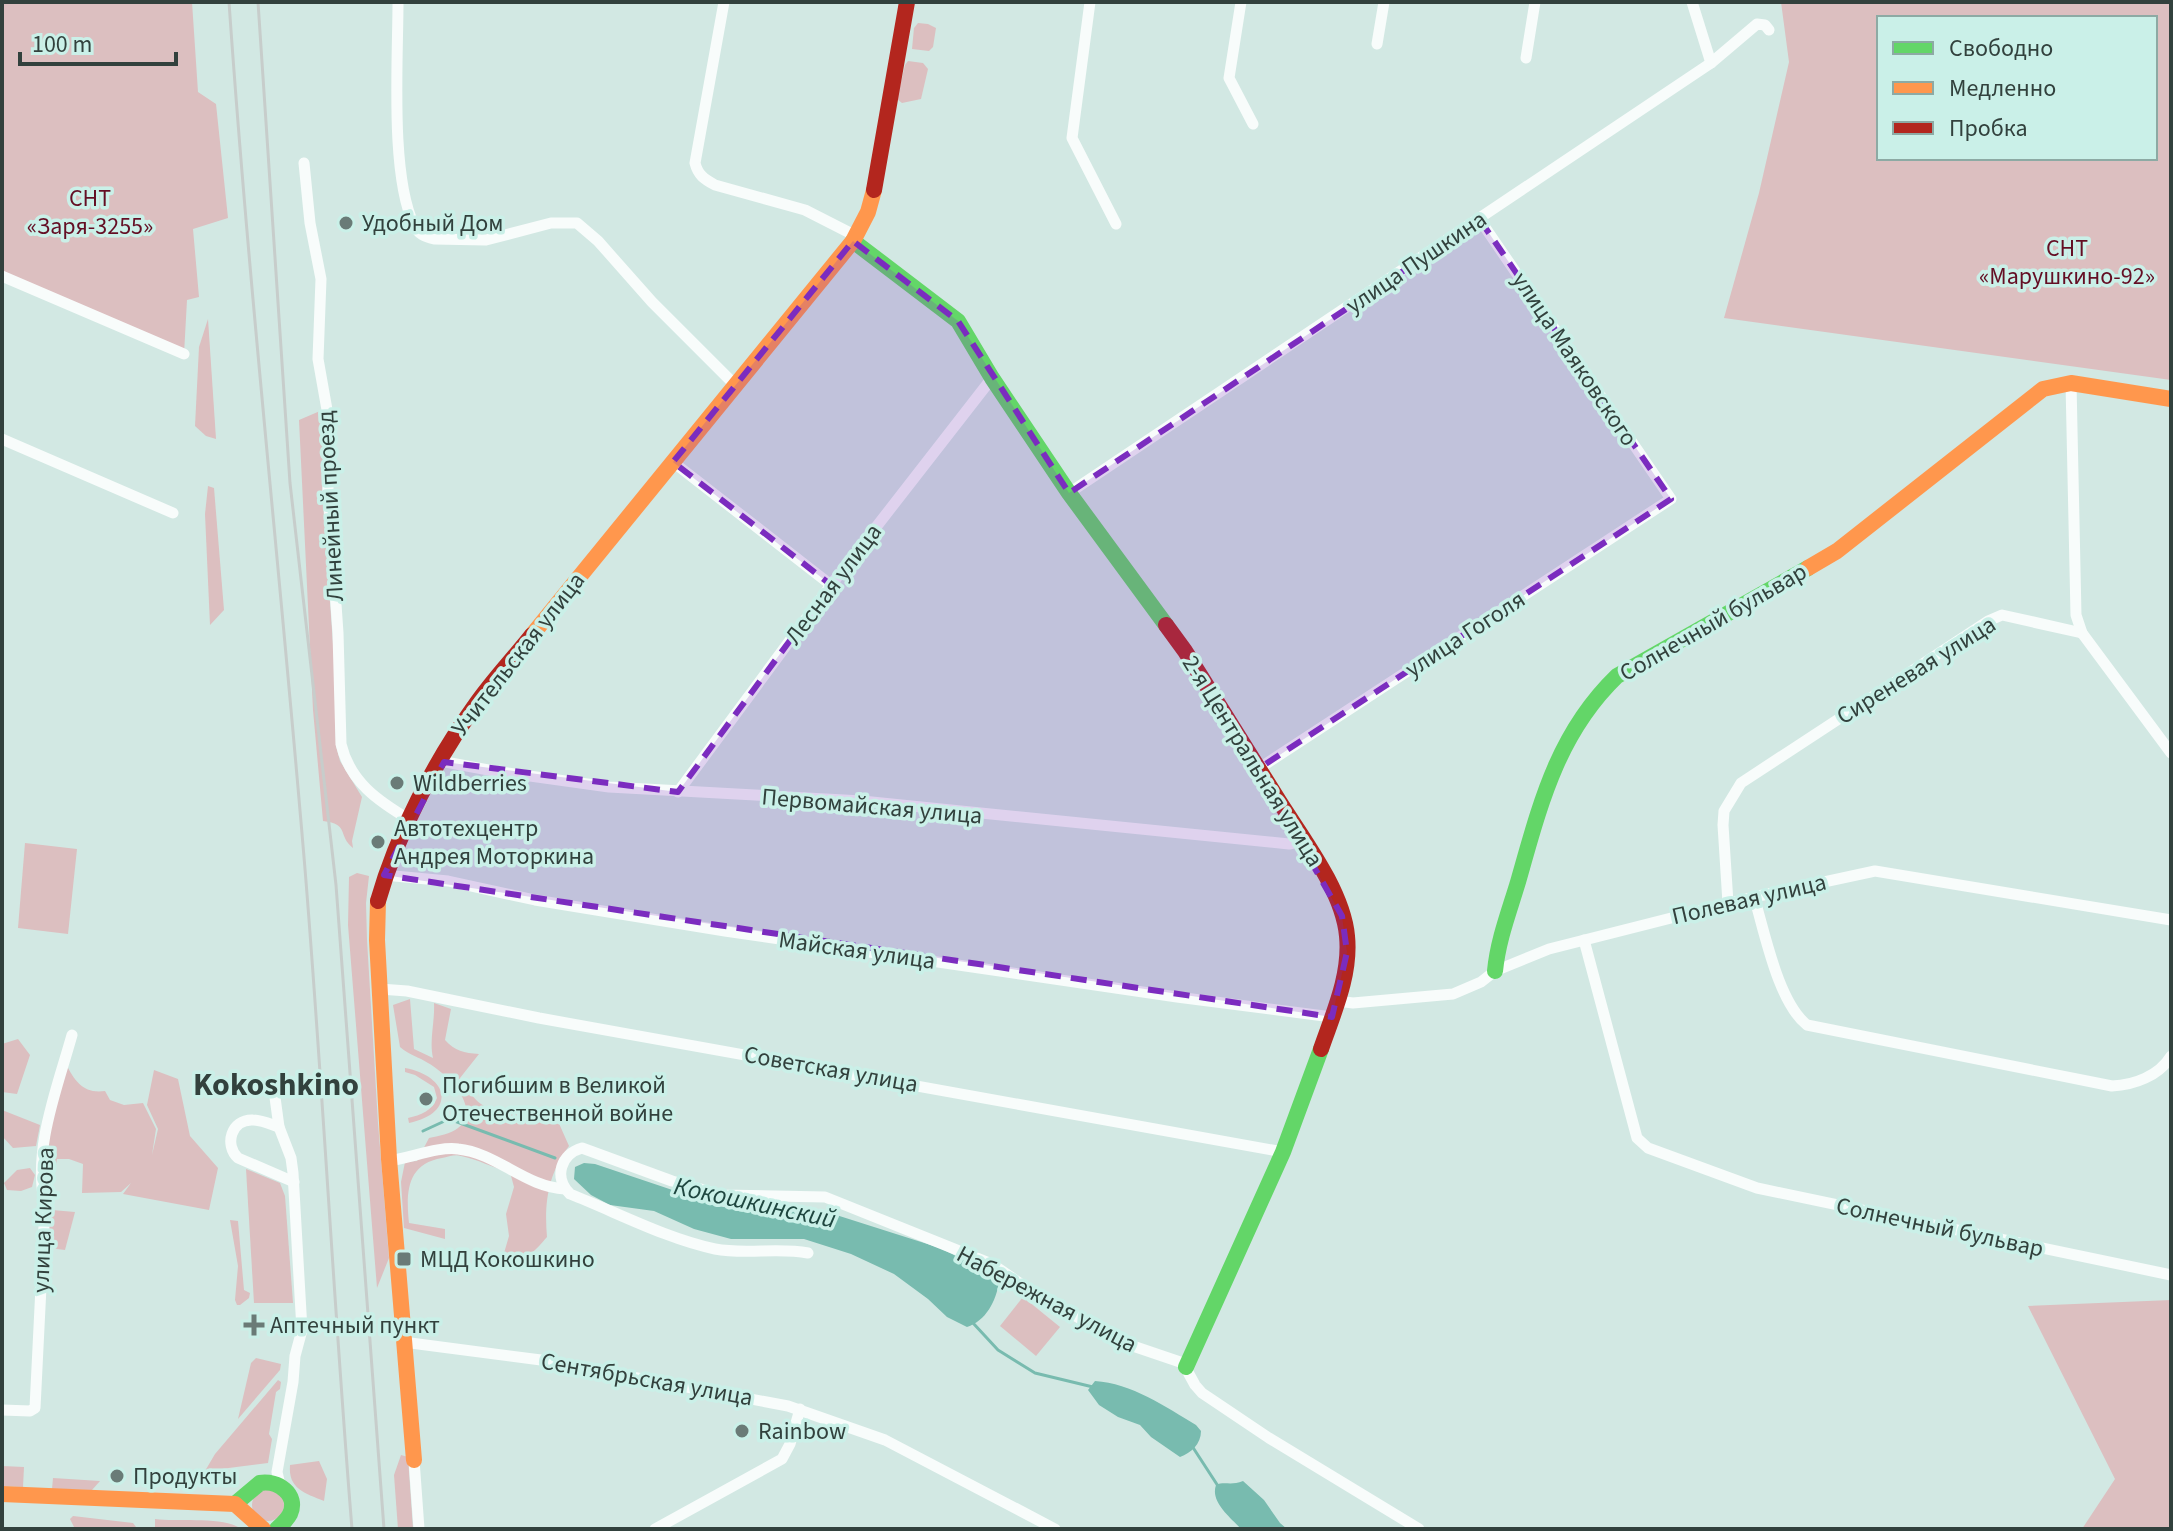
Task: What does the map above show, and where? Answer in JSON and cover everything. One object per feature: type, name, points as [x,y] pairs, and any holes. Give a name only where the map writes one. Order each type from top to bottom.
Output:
[{"type":"street","points":[[398,2],[400,156],[416,229],[427,237],[482,241],[551,223],[577,223],[598,241],[652,302],[736,386]]},
{"type":"street","points":[[724,2],[695,163],[697,170],[705,180],[715,185],[805,210],[855,238]]},
{"type":"street","name":"Учительская улица","points":[[414,1460],[389,1161],[376,921],[384,875],[453,737],[497,676],[855,238],[868,212],[874,189],[907,2]]},
{"type":"street","points":[[1090,2],[1072,138],[1116,224]]},
{"type":"street","points":[[1241,2],[1229,78],[1253,124]]},
{"type":"street","points":[[1377,44],[1384,2]]},
{"type":"street","points":[[1526,58],[1535,2]]},
{"type":"street","points":[[1692,2],[1711,63]]},
{"type":"street","name":"улица Пушкина","points":[[1069,493],[1711,63],[1757,24],[1769,30]]},
{"type":"street","name":"Линейный проезд","points":[[304,163],[310,223],[321,279],[318,359],[329,421],[328,489],[338,633],[341,744],[346,762],[360,784],[382,803],[410,820]]},
{"type":"street","name":"улица Маяковского","points":[[1480,220],[1671,499]]},
{"type":"street","name":"2-я Центральная улица","points":[[855,238],[958,321],[1069,493],[1185,651],[1337,899],[1347,935],[1345,969],[1335,1009],[1283,1152],[1186,1367]]},
{"type":"street","points":[[2,276],[184,354]]},
{"type":"street","name":"Лесная улица","points":[[678,792],[831,585],[992,378]]},
{"type":"street","points":[[2171,399],[2071,383],[2075,610],[2082,633],[2171,753]]},
{"type":"street","name":"Солнечный бульвар","points":[[1495,971],[1534,826],[1563,747],[1605,686],[1617,676],[1837,551],[2043,389],[2071,383]]},
{"type":"street","points":[[2,439],[173,513]]},
{"type":"street","points":[[673,462],[831,585]]},
{"type":"street","name":"улица Гоголя","points":[[1258,769],[1671,499]]},
{"type":"street","name":"Сиреневая улица","points":[[1728,903],[1724,811],[1741,783],[1988,621],[2002,615],[2082,633]]},
{"type":"street","name":"Первомайская улица","points":[[440,761],[609,787],[862,801],[1294,844],[1304,841]]},
{"type":"street","name":"Полевая улица","points":[[1335,1009],[1353,1003],[1453,994],[1535,954],[1728,903],[1875,871],[2171,920]]},
{"type":"street","name":"Майская улица","points":[[384,875],[448,881],[535,900],[725,931],[1177,997],[1335,1009]]},
{"type":"street","points":[[1754,897],[1786,999],[1794,1015],[1807,1025],[2112,1086],[2146,1078],[2171,1056]]},
{"type":"street","name":"Солнечный бульвар","points":[[1584,940],[1637,1138],[1648,1148],[1757,1188],[2171,1275]]},
{"type":"street","name":"Советская улица","points":[[380,989],[407,991],[553,1021],[1283,1152]]},
{"type":"street","name":"улица Кирова","points":[[2,1410],[30,1411],[35,1408],[45,1206],[41,1184],[44,1146],[72,1035]]},
{"type":"street","points":[[274,1090],[279,1127],[291,1158],[294,1182],[302,1330],[275,1480]]},
{"type":"street","points":[[279,1127],[246,1121],[234,1130],[230,1140],[231,1151],[238,1158],[294,1182]]},
{"type":"street","name":"Набережная улица","points":[[563,1185],[560,1170],[564,1160],[582,1148],[711,1192],[735,1197],[825,1197],[992,1264],[1034,1293],[1124,1343],[1178,1361],[1186,1367]]},
{"type":"street","points":[[389,1161],[444,1149],[460,1149],[541,1185],[563,1185],[570,1194],[699,1245],[744,1252],[788,1250],[808,1253]]},
{"type":"street","name":"Сентябрьская улица","points":[[403,1342],[580,1366],[800,1409],[885,1440],[1055,1529]]},
{"type":"street","points":[[1186,1367],[1202,1393],[1282,1447],[1419,1529]]},
{"type":"street","points":[[655,1529],[782,1459],[790,1444],[800,1409]]},
{"type":"street","points":[[414,1460],[419,1529]]},
{"type":"street","points":[[242,1504],[255,1485],[275,1480]]},
{"type":"street","points":[[242,1504],[253,1523],[270,1528],[286,1520],[292,1507],[288,1492],[275,1480]]},
{"type":"street","points":[[2,1494],[242,1504]]},
{"type":"highlighted area","points":[[1480,220],[1671,499],[1258,769],[1342,916],[1347,952],[1332,1017],[384,875],[444,762],[678,792],[831,585],[673,462],[853,241],[958,321],[1069,493]]},
{"type":"green space","name":"СНТ «Заря-3255»","points":[[2,2],[192,2],[198,92],[216,104],[228,218],[193,229],[199,297],[187,300],[184,354],[2,276]]},
{"type":"green space","name":"СНТ «Марушкино-92»","points":[[1781,2],[2171,2],[2171,380],[1724,318],[1759,193],[1789,62]]},
{"type":"green space","points":[[918,23],[936,28],[933,47],[929,51],[912,49],[914,28]]},
{"type":"green space","points":[[908,61],[923,63],[928,69],[921,99],[902,103],[897,99]]},
{"type":"green space","points":[[208,319],[216,439],[206,436],[195,426],[199,347]]},
{"type":"green space","points":[[320,411],[325,453],[322,491],[334,658],[336,746],[340,761],[362,797],[353,848],[340,827],[323,821],[313,710],[299,420]]},
{"type":"green space","points":[[208,486],[214,488],[224,610],[210,625],[205,514]]},
{"type":"green space","points":[[25,843],[77,849],[68,934],[18,928]]},
{"type":"green space","points":[[357,873],[369,876],[367,940],[389,1258],[377,1288],[348,925],[349,877]]},
{"type":"green space","points":[[410,999],[414,1049],[433,1058],[434,1003],[451,1009],[445,1040],[460,1051],[479,1054],[460,1078],[475,1099],[489,1108],[507,1113],[553,1110],[569,1146],[556,1167],[549,1189],[547,1237],[522,1259],[502,1260],[509,1236],[506,1214],[514,1187],[510,1172],[467,1157],[454,1155],[430,1161],[421,1167],[411,1182],[409,1223],[445,1229],[445,1239],[404,1228],[401,1182],[405,1162],[417,1161],[429,1138],[458,1128],[465,1120],[466,1111],[459,1092],[444,1075],[400,1047],[393,1005]]},
{"type":"green space","points":[[18,1039],[30,1055],[17,1094],[2,1092],[2,1044]]},
{"type":"green space","points":[[66,1064],[86,1089],[105,1091],[110,1100],[124,1105],[143,1103],[156,1129],[152,1155],[158,1129],[147,1105],[154,1070],[178,1079],[190,1136],[218,1168],[209,1210],[123,1194],[131,1183],[121,1192],[82,1193],[83,1164],[69,1159],[57,1159],[55,1171],[46,1176],[47,1144]]},
{"type":"green space","points":[[405,1068],[431,1079],[442,1095],[435,1111],[409,1123],[408,1118],[426,1112],[437,1098],[434,1087],[405,1072]]},
{"type":"green space","points":[[2,1110],[40,1125],[36,1146],[13,1148],[2,1136]]},
{"type":"green space","points":[[30,1168],[35,1175],[32,1187],[21,1191],[7,1190],[4,1183],[17,1170]]},
{"type":"green space","points":[[246,1169],[280,1183],[285,1196],[293,1303],[254,1303]]},
{"type":"green space","points":[[52,1210],[75,1212],[65,1250],[46,1243],[48,1213]]},
{"type":"green space","points":[[230,1220],[238,1221],[244,1290],[250,1293],[249,1298],[240,1305],[235,1300],[238,1266]]},
{"type":"green space","points":[[1023,1297],[1060,1327],[1036,1356],[1000,1326]]},
{"type":"green space","points":[[2171,1300],[2171,1529],[2082,1529],[2115,1479],[2028,1306]]},
{"type":"green space","points":[[256,1358],[281,1364],[280,1370],[238,1419],[251,1363]]},
{"type":"green space","points":[[278,1380],[281,1382],[276,1392],[269,1434],[272,1439],[268,1463],[205,1471],[215,1454]]},
{"type":"green space","points":[[401,1455],[408,1457],[413,1529],[398,1529],[394,1475]]},
{"type":"green space","points":[[319,1461],[327,1479],[324,1501],[299,1489],[290,1473],[290,1465]]},
{"type":"green space","points":[[2,1466],[24,1467],[23,1487],[2,1486]]},
{"type":"green space","points":[[53,1478],[100,1481],[92,1490],[52,1489]]},
{"type":"green space","points":[[268,1489],[279,1494],[284,1505],[279,1516],[268,1521],[257,1516],[252,1505],[257,1494]]},
{"type":"green space","points":[[73,1516],[133,1523],[136,1527],[75,1529],[70,1519]]},
{"type":"green space","points":[[155,1519],[224,1522],[241,1529],[155,1529]]},
{"type":"shaded area","points":[[584,1163],[723,1207],[830,1213],[940,1248],[984,1270],[999,1282],[995,1296],[985,1315],[967,1327],[947,1317],[894,1274],[851,1254],[804,1239],[731,1239],[694,1229],[654,1211],[610,1205],[591,1195],[574,1179],[575,1167]]},
{"type":"shaded area","points":[[1095,1381],[1135,1391],[1196,1425],[1201,1431],[1197,1444],[1180,1457],[1151,1437],[1140,1425],[1118,1417],[1099,1405],[1088,1390]]},
{"type":"shaded area","points":[[1243,1481],[1264,1500],[1287,1529],[1241,1529],[1227,1514],[1218,1503],[1216,1485]]},
{"type":"waterway","points":[[423,1131],[449,1119],[555,1158]]},
{"type":"waterway","name":"Кокошкинский","points":[[973,1323],[998,1350],[1035,1373],[1093,1387]]},
{"type":"waterway","name":"Кокошкинский","points":[[1192,1446],[1218,1486]]},
{"type":"railway","points":[[229,2],[305,869],[352,1529]]},
{"type":"railway","points":[[258,2],[290,483],[336,885],[384,1529]]},
{"type":"traffic: fast","points":[[853,241],[958,321],[1069,493],[1166,625]]},
{"type":"traffic: fast","points":[[1495,971],[1504,926],[1543,798],[1565,746],[1596,698],[1617,676],[1808,568]]},
{"type":"traffic: fast","points":[[1186,1367],[1283,1152],[1321,1049]]},
{"type":"traffic: fast","points":[[235,1504],[260,1483],[279,1486],[289,1495],[292,1507],[289,1516],[277,1529]]},
{"type":"traffic: slow","points":[[532,635],[853,241],[868,212],[874,190]]},
{"type":"traffic: slow","points":[[1808,568],[1837,551],[2043,389],[2071,383],[2171,399]]},
{"type":"traffic: slow","points":[[378,901],[377,940],[389,1159],[414,1460]]},
{"type":"traffic: slow","points":[[2,1494],[235,1504],[263,1529]]},
{"type":"traffic: jam","points":[[874,190],[907,2]]},
{"type":"traffic: jam","points":[[1166,625],[1310,849],[1338,901],[1348,951],[1340,994],[1321,1049]]},
{"type":"traffic: jam","points":[[378,901],[406,825],[445,752],[481,698],[532,635]]},
{"type":"place","name":"Удобный Дом","points":[[346,223]]},
{"type":"place","name":"Wildberries","points":[[397,783]]},
{"type":"place","name":"Автотехцентр Андрея Моторкина","points":[[378,842]]},
{"type":"place","name":"Погибшим в Великой Отечественной войне","points":[[426,1099]]},
{"type":"place","name":"МЦД Кокошкино","points":[[404,1259]]},
{"type":"place","name":"Аптечный пункт","points":[[254,1325]]},
{"type":"place","name":"Rainbow","points":[[742,1431]]},
{"type":"place","name":"Продукты","points":[[117,1476]]},
{"type":"district","name":"Kokoshkino","points":[[276,1084]]}]
